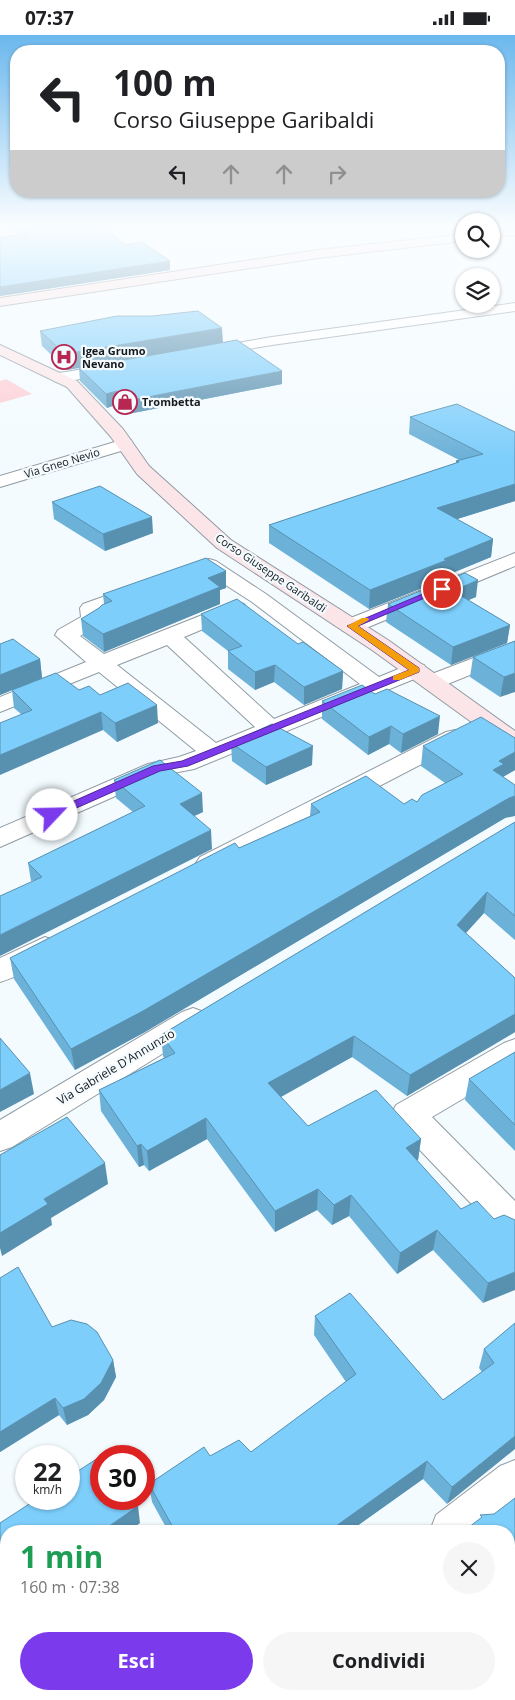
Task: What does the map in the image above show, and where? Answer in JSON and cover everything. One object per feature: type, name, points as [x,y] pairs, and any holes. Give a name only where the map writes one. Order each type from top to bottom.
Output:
[{"type":"street","points":[[194,354],[272,341],[515,307]]},
{"type":"street","name":"Corso Giuseppe Garibaldi","points":[[0,349],[72,384],[125,444],[143,471],[224,544],[351,626],[515,742]]},
{"type":"street","points":[[59,378],[126,366]]},
{"type":"street","name":"Via Gneo Nevio","points":[[0,481],[125,444]]},
{"type":"street","points":[[351,626],[515,559]]},
{"type":"street","points":[[213,752],[100,664],[66,635],[92,619],[90,608],[209,565],[259,598],[378,685]]},
{"type":"street","points":[[0,705],[259,598]]},
{"type":"street","points":[[169,635],[271,729]]},
{"type":"street","points":[[0,837],[157,769],[185,764],[378,685],[424,676],[515,649]]},
{"type":"street","points":[[186,875],[486,721]]},
{"type":"street","points":[[0,971],[71,935]]},
{"type":"street","name":"Via Gabriele D'Annunzio","points":[[0,1137],[220,1004]]},
{"type":"street","points":[[515,1052],[408,1115],[515,1225]]},
{"type":"street","points":[[460,1525],[515,1481]]},
{"type":"shaded area","points":[[6,379],[32,394],[0,403],[0,381]]},
{"type":"building","points":[[198,311],[222,328],[65,354],[40,331],[117,316],[152,316]]},
{"type":"building","points":[[237,340],[282,371],[127,401],[117,391],[106,394],[79,368]]},
{"type":"building","points":[[457,404],[515,432],[515,484],[437,508],[493,539],[444,559],[447,560],[370,590],[269,525],[459,462],[456,461],[483,454],[410,417]]},
{"type":"building","points":[[100,486],[152,517],[103,534],[52,502]]},
{"type":"building","points":[[206,558],[226,571],[208,578],[220,587],[103,634],[81,619],[102,605],[112,601],[103,594]]},
{"type":"building","points":[[465,573],[478,580],[453,591],[510,625],[453,647],[388,604]]},
{"type":"building","points":[[237,599],[298,644],[303,642],[343,671],[304,687],[275,665],[255,672],[228,651],[242,646],[201,614]]},
{"type":"building","points":[[13,639],[40,659],[0,675],[0,644]]},
{"type":"building","points":[[515,641],[515,673],[504,677],[473,657]]},
{"type":"building","points":[[56,673],[79,690],[89,686],[100,695],[128,683],[157,705],[115,723],[101,712],[0,755],[0,723],[32,710],[12,690]]},
{"type":"building","points":[[362,685],[375,694],[387,689],[440,716],[403,734],[391,726],[369,737],[322,701]]},
{"type":"building","points":[[481,717],[515,738],[515,752],[499,761],[504,764],[493,770],[515,785],[515,796],[143,1011],[71,1049],[10,958],[235,843],[239,848],[320,812],[311,804],[366,776],[404,804],[412,799],[417,802],[422,795],[463,774],[423,746]]},
{"type":"building","points":[[272,724],[313,746],[266,767],[231,743]]},
{"type":"building","points":[[160,760],[202,793],[180,804],[211,830],[0,935],[0,896],[42,877],[28,863],[145,806],[114,780]]},
{"type":"building","points":[[515,822],[515,916],[487,892],[457,925],[515,978],[515,1014],[410,1075],[354,1036],[268,1083],[308,1126],[376,1090],[421,1139],[406,1148],[461,1209],[477,1201],[494,1219],[504,1215],[515,1220],[515,1272],[488,1283],[437,1230],[400,1253],[351,1195],[334,1205],[318,1189],[275,1211],[206,1118],[147,1151],[141,1144],[137,1146],[99,1090],[175,1053],[161,1035]]},
{"type":"building","points":[[0,1038],[30,1073],[0,1090]]},
{"type":"building","points":[[515,1052],[515,1125],[469,1079]]},
{"type":"building","points":[[67,1117],[105,1163],[44,1199],[48,1204],[0,1233],[0,1155]]},
{"type":"building","points":[[18,1267],[52,1327],[71,1320],[87,1324],[97,1332],[113,1360],[101,1383],[84,1399],[63,1408],[55,1398],[0,1432],[0,1278]]},
{"type":"building","points":[[350,1293],[443,1400],[494,1363],[484,1349],[515,1323],[515,1436],[452,1487],[427,1461],[337,1525],[172,1525],[155,1495],[155,1480],[204,1447],[210,1456],[239,1440],[251,1452],[356,1374],[315,1316]]},
{"type":"building","points":[[90,1463],[90,1510],[132,1510],[111,1525],[0,1525],[0,1523],[20,1510],[80,1510],[80,1470]]},
{"type":"building","points":[[515,1498],[515,1525],[472,1525],[482,1517],[480,1515],[494,1514]]},
{"type":"slow traffic","points":[[365,620],[351,626],[416,670],[396,678]]},
{"type":"place","name":"Igea Grumo Nevano","points":[[64,357]]},
{"type":"place","name":"Trombetta","points":[[125,402]]},
{"type":"route","points":[[52,815],[157,769],[185,764],[416,670],[351,626],[442,589]]}]
